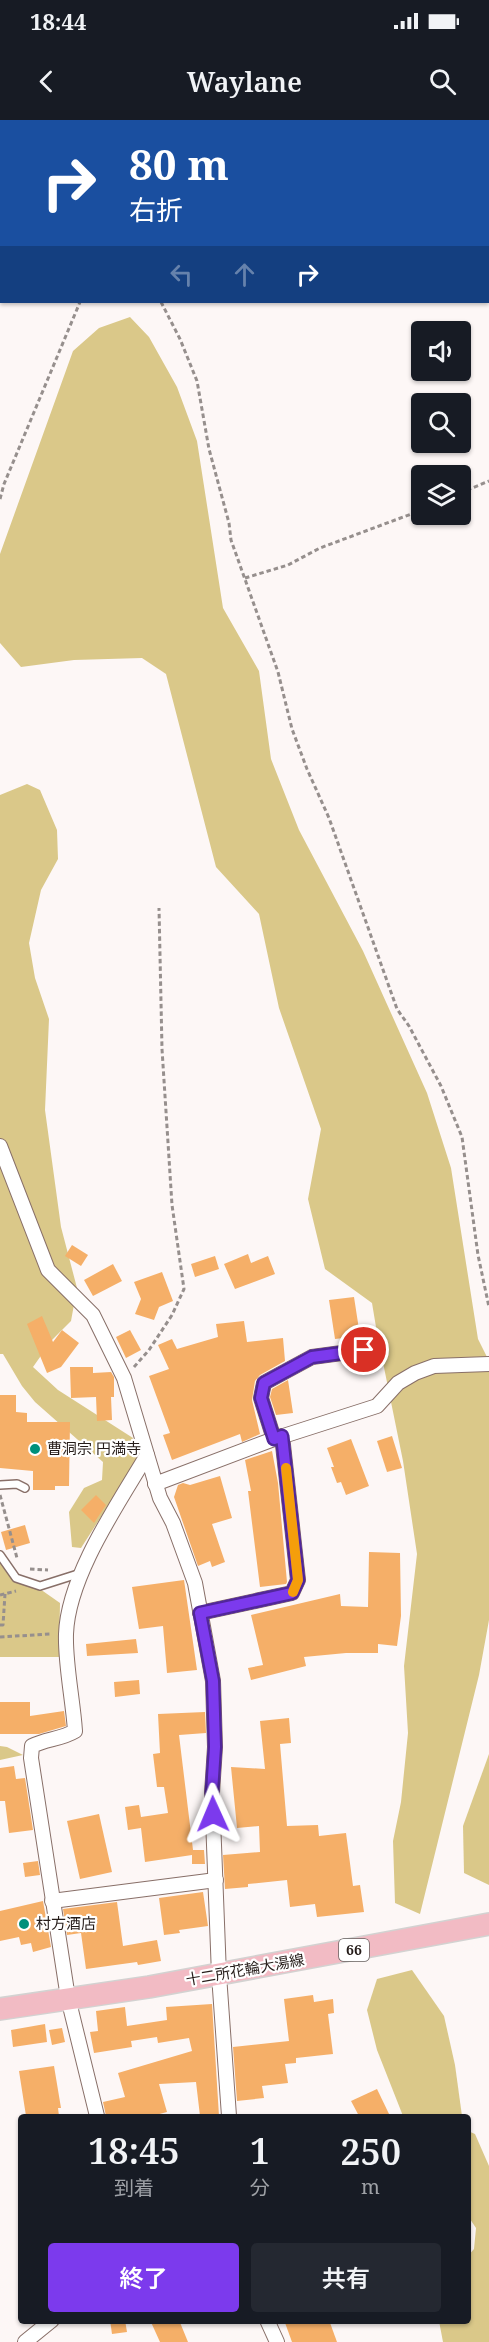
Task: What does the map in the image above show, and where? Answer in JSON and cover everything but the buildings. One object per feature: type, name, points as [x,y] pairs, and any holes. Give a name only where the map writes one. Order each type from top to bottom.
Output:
[{"type":"main road","name":"十二所花輪大湯線","points":[[0,2009],[219,1975],[489,1924]]},
{"type":"street","points":[[0,1146],[48,1270],[93,1315],[124,1378],[155,1484],[173,1523],[195,1583],[213,1681],[215,1747],[212,1792],[219,1975],[229,2114]]},
{"type":"street","points":[[200,1613],[292,1593],[298,1580],[278,1438],[261,1398],[264,1383],[312,1357],[364,1350]]},
{"type":"street","points":[[155,1484],[278,1438],[377,1406],[398,1383],[434,1366],[489,1364]]},
{"type":"street","points":[[97,2114],[68,1998],[31,1758],[32,1746],[44,1740],[69,1735],[75,1731],[66,1634],[74,1590],[103,1529],[147,1455]]},
{"type":"street","points":[[52,1901],[216,1880]]},
{"type":"street","points":[[25,2342],[47,2324]]},
{"type":"street","points":[[269,2324],[278,2342]]},
{"type":"lane","points":[[0,1485],[17,1484],[25,1488]]},
{"type":"lane","points":[[0,1555],[16,1578],[40,1586],[82,1573]]},
{"type":"path","points":[[0,499],[4,484],[80,303]]},
{"type":"path","points":[[162,303],[180,339],[197,381],[209,449],[229,523],[231,540],[278,672],[292,729],[329,818],[397,1009],[409,1026],[441,1086],[462,1137],[478,1255],[489,1307]]},
{"type":"path","points":[[471,488],[489,481]]},
{"type":"path","points":[[245,579],[288,565],[320,548],[411,514]]},
{"type":"path","points":[[124,1378],[149,1350],[172,1315],[184,1289],[172,1205],[162,1049],[159,908]]},
{"type":"path","points":[[0,1495],[2,1512],[20,1568],[51,1570]]},
{"type":"path","points":[[0,1625],[3,1625],[5,1594]]},
{"type":"path","points":[[0,1637],[51,1634]]},
{"type":"shaded area","points":[[130,317],[149,337],[177,387],[197,441],[223,608],[259,671],[271,759],[299,830],[363,951],[427,1093],[451,1168],[478,1339],[489,1361],[489,1620],[479,1675],[420,1914],[395,1903],[393,1841],[401,1802],[408,1733],[404,1666],[417,1554],[403,1461],[372,1303],[325,1269],[308,1199],[321,1129],[279,1008],[259,914],[216,867],[166,674],[142,658],[74,660],[21,667],[0,643],[0,554],[73,351],[99,328]]},
{"type":"shaded area","points":[[27,784],[40,790],[57,830],[58,859],[41,890],[29,943],[35,978],[49,1019],[45,1110],[61,1227],[77,1288],[71,1321],[52,1340],[33,1367],[58,1390],[133,1438],[140,1456],[81,1548],[72,1547],[69,1512],[84,1488],[102,1480],[103,1462],[35,1402],[22,1386],[3,1354],[0,1354],[0,795]]},
{"type":"shaded area","points":[[0,1561],[60,1603],[59,1657],[0,1657]]},
{"type":"shaded area","points":[[0,1746],[7,1747],[23,1755],[0,1760]]},
{"type":"shaded area","points":[[489,1754],[489,1885],[464,1873],[463,1826]]},
{"type":"shaded area","points":[[412,1970],[444,2016],[455,2065],[462,2114],[402,2114],[377,2050],[367,2010],[377,1979]]},
{"type":"shaded area","points":[[471,2132],[475,2134],[489,2166],[489,2342],[443,2342],[440,2324],[471,2324],[471,2252],[474,2249],[476,2228],[471,2220]]},
{"type":"slow traffic","points":[[286,1468],[298,1580],[293,1592]]},
{"type":"place","name":"曹洞宗 円満寺","points":[[35,1449]]},
{"type":"place","name":"村方酒店","points":[[24,1924]]},
{"type":"route","points":[[213,1814],[215,1747],[213,1681],[200,1613],[292,1593],[298,1580],[282,1436],[274,1439],[261,1398],[264,1383],[312,1357],[364,1350]]}]
